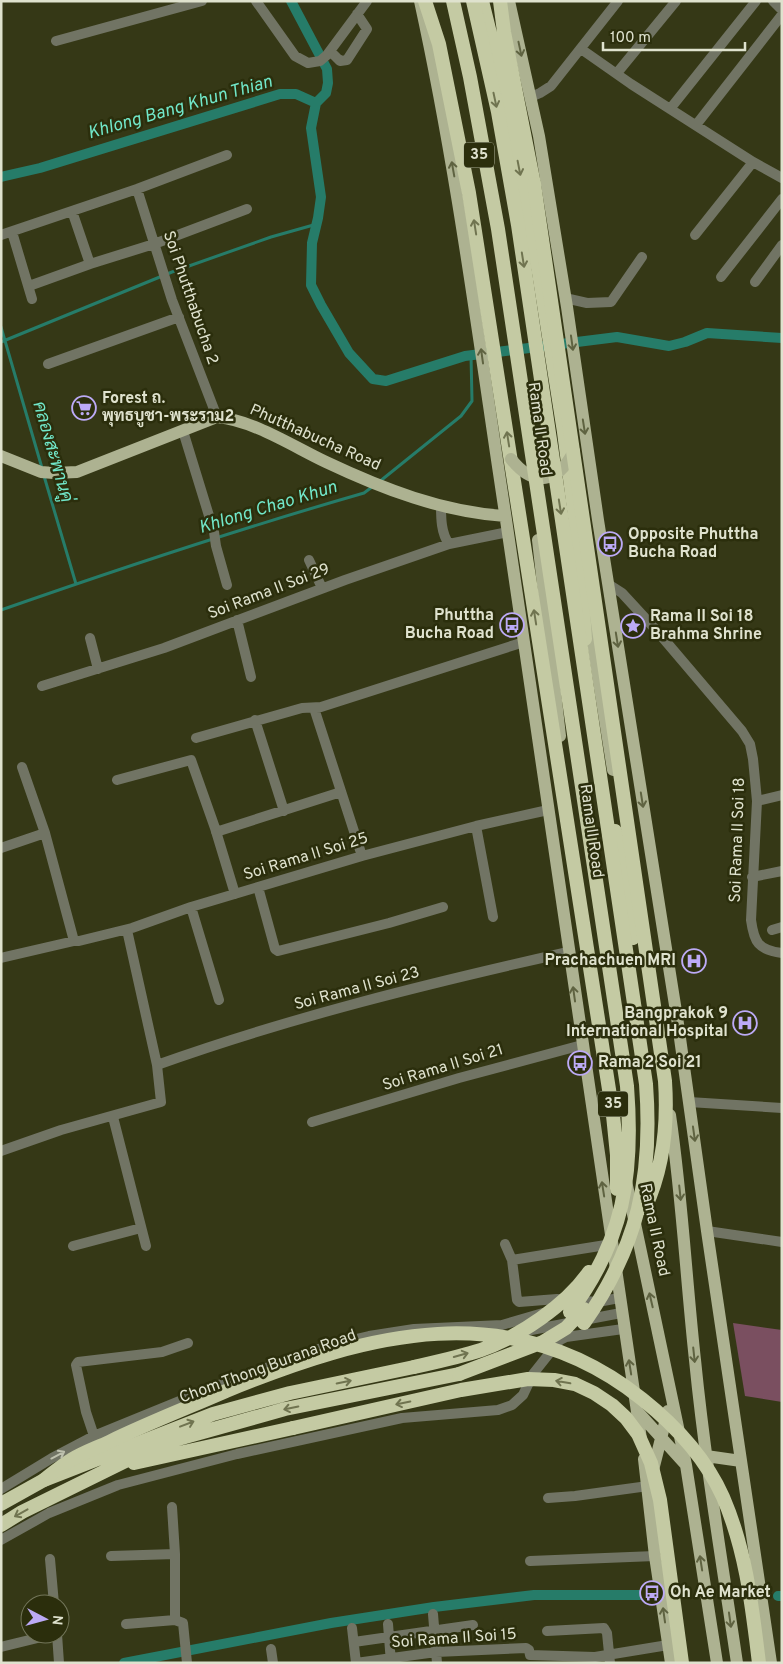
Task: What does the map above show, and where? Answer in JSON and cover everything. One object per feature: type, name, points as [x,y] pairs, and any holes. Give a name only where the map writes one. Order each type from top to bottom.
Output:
[{"type":"highway","points":[[425,1],[439,44],[469,193],[616,1138],[617,1198],[600,1265]]},
{"type":"highway","points":[[436,1],[439,44]]},
{"type":"highway","name":"Rama II Road","points":[[447,1],[469,103],[504,310],[538,540]]},
{"type":"highway","points":[[453,1],[476,109],[498,229],[624,1067],[630,1132],[628,1172],[619,1217],[600,1265],[588,1287],[570,1306]]},
{"type":"highway","points":[[473,1],[498,112],[518,225],[642,1055],[648,1120],[646,1170],[638,1211],[616,1249],[607,1287],[584,1323]]},
{"type":"highway","name":"Rama II Road","points":[[482,1],[506,97],[539,273],[564,432],[578,540]]},
{"type":"highway","points":[[491,1],[504,32]]},
{"type":"highway","points":[[500,1],[504,32],[520,105],[534,184],[666,1088],[666,1119],[661,1164],[647,1204],[616,1249]]},
{"type":"highway","points":[[44,1480],[213,1414],[290,1393],[414,1367],[483,1349],[522,1330],[568,1296],[601,1254],[618,1216],[627,1171],[627,1120],[572,743],[538,540]]},
{"type":"highway","points":[[1,1525],[22,1512],[160,1444],[285,1409],[459,1374],[543,1342],[566,1328],[613,1277],[639,1232],[649,1204],[656,1165],[658,1118],[632,938],[590,695],[578,540]]},
{"type":"highway","points":[[1,1504],[44,1480],[72,1460],[153,1420],[275,1372],[378,1341],[424,1334],[472,1334],[512,1337],[546,1346],[587,1362],[623,1383],[678,1430],[707,1466],[735,1529],[743,1556],[759,1663]]},
{"type":"highway","points":[[111,1468],[461,1390],[528,1379],[554,1380],[575,1384],[594,1393],[612,1405],[626,1418],[638,1434],[652,1463],[660,1500],[682,1663]]},
{"type":"main road","name":"35","points":[[420,1],[446,134],[477,321],[568,952],[616,1249],[623,1329],[648,1486],[655,1556],[671,1663]]},
{"type":"main road","points":[[509,1],[539,136],[566,302],[689,1102],[772,1663]]},
{"type":"main road","points":[[1,456],[48,473],[77,472],[217,417]]},
{"type":"main road","name":"Phutthabucha Road","points":[[217,417],[246,423],[364,479],[416,499],[475,514],[505,516]]},
{"type":"main road","points":[[511,459],[526,474],[545,477],[554,475],[562,470],[574,452]]},
{"type":"main road","name":"Rama II Road","points":[[538,540],[565,775],[614,1111],[640,1248],[686,1465],[717,1663]]},
{"type":"main road","name":"Rama II Road","points":[[578,540],[608,738],[644,941],[674,1142],[706,1456],[737,1663]]},
{"type":"main road","points":[[648,1486],[672,1394]]},
{"type":"main road","points":[[637,1410],[686,1465]]},
{"type":"main road","points":[[706,1456],[741,1461]]},
{"type":"street","points":[[56,41],[202,1]]},
{"type":"street","points":[[256,1],[294,56],[308,63],[320,61],[328,53],[367,1]]},
{"type":"street","points":[[531,96],[540,94],[551,86],[618,1]]},
{"type":"street","points":[[617,73],[676,1]]},
{"type":"street","points":[[670,109],[756,1]]},
{"type":"street","points":[[696,125],[781,16],[782,11],[773,1]]},
{"type":"street","points":[[328,53],[340,61],[347,60],[367,29],[357,14]]},
{"type":"street","points":[[581,49],[753,162],[781,175]]},
{"type":"street","points":[[32,299],[29,286],[6,234],[137,189],[227,155]]},
{"type":"street","points":[[695,235],[753,162]]},
{"type":"street","name":"Soi Phutthabucha 2","points":[[137,189],[178,317],[217,417]]},
{"type":"street","points":[[721,277],[782,199]]},
{"type":"street","points":[[29,286],[154,244],[247,209]]},
{"type":"street","points":[[72,211],[90,264]]},
{"type":"street","points":[[755,282],[782,245]]},
{"type":"street","points":[[566,302],[599,304],[611,302],[642,258]]},
{"type":"street","points":[[48,364],[178,317]]},
{"type":"street","points":[[183,431],[214,532],[227,586]]},
{"type":"street","points":[[441,505],[442,522],[449,544]]},
{"type":"street","name":"Soi Rama II Soi 29","points":[[42,686],[164,648],[322,588],[449,544],[508,532]]},
{"type":"street","points":[[309,560],[322,588]]},
{"type":"street","name":"Soi Rama II Soi 18","points":[[608,584],[622,593],[657,632],[742,731],[750,744],[754,759],[757,800],[752,878],[751,920],[753,934],[760,946],[782,953]]},
{"type":"street","points":[[237,620],[251,677]]},
{"type":"street","points":[[90,638],[98,669]]},
{"type":"street","points":[[196,738],[302,708],[314,708],[524,642]]},
{"type":"street","points":[[314,708],[362,856]]},
{"type":"street","points":[[255,720],[284,811]]},
{"type":"street","points":[[117,780],[191,760],[235,894]]},
{"type":"street","points":[[22,767],[45,833],[74,941]]},
{"type":"street","points":[[216,832],[341,792]]},
{"type":"street","points":[[757,800],[782,795]]},
{"type":"street","name":"Soi Rama II Soi 25","points":[[1,958],[127,930],[191,907],[362,856],[476,826],[548,810]]},
{"type":"street","points":[[476,826],[493,917]]},
{"type":"street","points":[[1,848],[45,833]]},
{"type":"street","points":[[752,878],[782,871]]},
{"type":"street","points":[[258,887],[275,949],[278,951],[389,923],[443,907]]},
{"type":"street","points":[[191,907],[219,1000]]},
{"type":"street","points":[[1,1151],[61,1130],[113,1117],[161,1102],[157,1065],[127,930]]},
{"type":"street","name":"Soi Rama II Soi 23","points":[[157,1065],[232,1040],[364,1002],[466,975],[568,952]]},
{"type":"street","name":"Soi Rama II Soi 21","points":[[312,1122],[459,1078],[582,1045]]},
{"type":"street","points":[[689,1102],[782,1108]]},
{"type":"street","points":[[113,1117],[146,1246]]},
{"type":"street","points":[[73,1246],[141,1228]]},
{"type":"street","points":[[707,1231],[782,1242]]},
{"type":"street","points":[[505,1244],[512,1260],[519,1302],[557,1299],[570,1306],[619,1298]]},
{"type":"street","points":[[512,1260],[616,1249]]},
{"type":"street","points":[[570,1306],[616,1249]]},
{"type":"street","name":"Chom Thong Burana Road","points":[[1,1489],[52,1458],[94,1436],[246,1375],[330,1345],[369,1336],[414,1329],[502,1325],[570,1306]]},
{"type":"street","name":"Chom Thong Burana Road","points":[[1,1498],[39,1476],[172,1417],[354,1350],[400,1340],[489,1333],[507,1334],[621,1313]]},
{"type":"street","points":[[1,1540],[49,1513],[118,1485],[237,1454],[402,1418],[498,1410],[512,1405],[523,1395],[533,1374],[560,1340],[566,1336],[623,1329]]},
{"type":"street","points":[[94,1436],[76,1365],[78,1362],[162,1352],[188,1343]]},
{"type":"street","points":[[548,1498],[648,1486]]},
{"type":"street","points":[[172,1507],[175,1554],[175,1620]]},
{"type":"street","points":[[112,1556],[175,1554]]},
{"type":"street","points":[[530,1561],[655,1556]]},
{"type":"street","points":[[50,1559],[53,1594]]},
{"type":"street","points":[[433,1614],[436,1657]]},
{"type":"street","points":[[126,1624],[175,1620],[183,1623],[187,1660]]},
{"type":"street","points":[[388,1624],[391,1660]]},
{"type":"street","points":[[354,1642],[473,1625]]},
{"type":"street","points":[[352,1628],[356,1663]]},
{"type":"street","points":[[546,1631],[604,1628],[607,1633],[609,1659]]},
{"type":"street","points":[[1,1647],[20,1643]]},
{"type":"street","points":[[57,1644],[59,1663]]},
{"type":"street","name":"Soi Rama II Soi 15","points":[[356,1663],[526,1648],[529,1650],[530,1659],[595,1657],[609,1659],[668,1645]]},
{"type":"street","points":[[271,1649],[273,1663]]},
{"type":"shaded area","points":[[733,1323],[782,1330],[782,1402],[745,1396]]},
{"type":"waterway","points":[[291,1],[327,69],[328,83],[326,93],[316,103]]},
{"type":"waterway","name":"Khlong Bang Khun Thian","points":[[1,177],[40,168],[280,94],[296,94],[316,103],[311,128],[321,197],[312,243],[311,285],[349,353],[373,379],[386,381],[465,356],[617,337],[669,346],[707,333],[782,338]]},
{"type":"waterway","points":[[1,342],[172,272],[271,237],[317,224]]},
{"type":"waterway","name":"คลองสะพานคู่","points":[[1,327],[42,468]]},
{"type":"waterway","name":"Khlong Chao Khun","points":[[379,482],[461,416],[472,401],[471,355]]},
{"type":"waterway","name":"คลองสะพานคู่","points":[[44,476],[76,584]]},
{"type":"waterway","name":"Khlong Chao Khun","points":[[1,610],[182,549],[364,493],[372,487]]},
{"type":"waterway","points":[[124,1663],[331,1623],[434,1607],[534,1595],[642,1595]]},
{"type":"place","name":"Forest ถ. พุทธบูชา-พระราม2","points":[[84,408]]},
{"type":"place","name":"Opposite Phuttha Bucha Road","points":[[610,544]]},
{"type":"place","name":"Phuttha Bucha Road","points":[[512,625]]},
{"type":"place","name":"Rama II Soi 18 Brahma Shrine","points":[[633,626]]},
{"type":"place","name":"Prachachuen MRI","points":[[694,961]]},
{"type":"place","name":"Bangprakok 9 International Hospital","points":[[745,1023]]},
{"type":"place","name":"Rama 2 Soi 21","points":[[580,1063]]},
{"type":"place","name":"Oh Ae Market","points":[[652,1593]]}]
